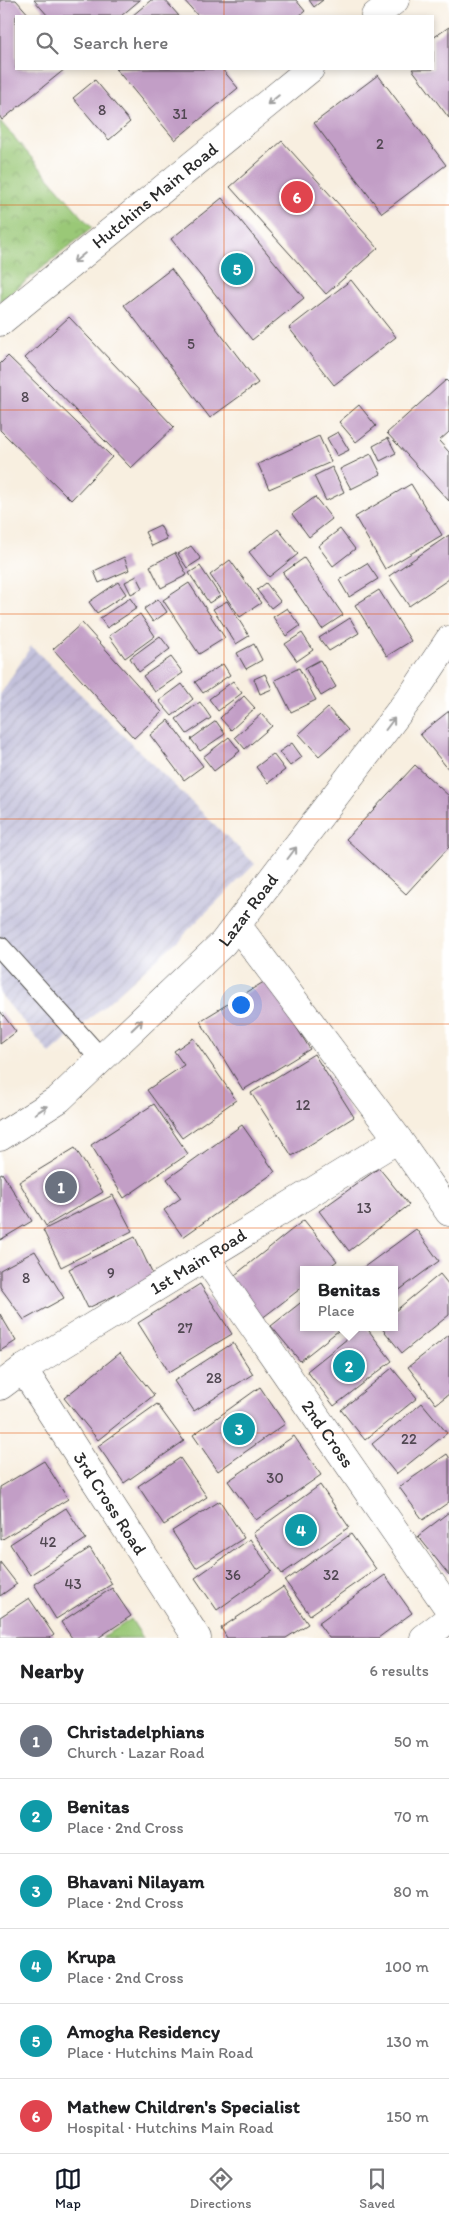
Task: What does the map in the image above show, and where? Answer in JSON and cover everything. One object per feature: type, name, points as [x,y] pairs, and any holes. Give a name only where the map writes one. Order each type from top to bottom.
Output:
[{"type":"street","points":[[376,15],[395,0]]},
{"type":"street","name":"Hutchins Main Road","points":[[0,322],[309,70]]},
{"type":"street","name":"Lazar Road","points":[[0,1137],[59,1099],[223,942],[415,691],[449,640]]},
{"type":"street","points":[[237,925],[398,1139],[449,1212]]},
{"type":"street","name":"1st Main Road","points":[[0,1386],[23,1369],[398,1139]]},
{"type":"street","name":"2nd Cross","points":[[206,1258],[449,1609]]},
{"type":"street","name":"3rd Cross Road","points":[[23,1369],[197,1638]]},
{"type":"street","points":[[424,1638],[449,1619]]},
{"type":"lane","points":[[0,947],[101,1059]]},
{"type":"shaded area","points":[[31,646],[255,864],[178,940],[50,1054],[0,994],[0,695]]},
{"type":"green space","points":[[0,121],[92,228],[0,302]]},
{"type":"green space","points":[[131,1619],[143,1638],[102,1638]]},
{"type":"building","points":[[0,0],[16,0],[29,15],[15,15],[15,70],[64,70],[2,120],[0,117]]},
{"type":"building","points":[[34,0],[140,0],[122,15],[47,15]]},
{"type":"building","points":[[151,0],[165,0],[178,15],[133,15]]},
{"type":"building","points":[[184,0],[296,0],[305,11],[300,15],[197,15]]},
{"type":"building","points":[[309,0],[323,0],[314,7]]},
{"type":"building","points":[[449,27],[449,118],[413,70],[434,70],[434,37]]},
{"type":"building","points":[[117,70],[223,70],[238,88],[175,140]]},
{"type":"building","points":[[378,75],[446,165],[382,213],[314,123]]},
{"type":"building","points":[[95,80],[130,122],[109,140],[73,98]]},
{"type":"building","points":[[282,141],[378,248],[326,294],[230,187]]},
{"type":"building","points":[[222,198],[304,298],[252,340],[171,239]]},
{"type":"building","points":[[171,269],[258,383],[210,418],[124,305]]},
{"type":"building","points":[[351,280],[396,337],[334,385],[289,328]]},
{"type":"building","points":[[69,317],[174,427],[131,468],[25,358]]},
{"type":"building","points":[[8,356],[112,457],[71,500],[0,430],[0,364]]},
{"type":"building","points":[[446,380],[449,383],[449,432],[439,441],[449,452],[449,501],[387,433]]},
{"type":"building","points":[[359,405],[376,426],[356,442],[339,422]]},
{"type":"building","points":[[338,432],[349,450],[337,456],[327,438]]},
{"type":"building","points":[[319,436],[331,462],[269,489],[258,464]]},
{"type":"building","points":[[388,438],[396,453],[380,461],[373,446]]},
{"type":"building","points":[[371,454],[381,474],[351,489],[340,469]]},
{"type":"building","points":[[332,467],[344,492],[326,501],[314,476]]},
{"type":"building","points":[[411,484],[442,535],[385,569],[355,517]]},
{"type":"building","points":[[315,497],[332,519],[309,537],[292,514]]},
{"type":"building","points":[[160,525],[167,539],[152,546],[145,532]]},
{"type":"building","points":[[278,529],[298,554],[269,577],[249,552]]},
{"type":"building","points":[[340,529],[355,549],[333,566],[318,546]]},
{"type":"building","points":[[449,535],[449,579],[409,606],[389,576]]},
{"type":"building","points":[[191,546],[201,559],[187,568],[178,554]]},
{"type":"building","points":[[175,553],[187,575],[161,588],[150,566]]},
{"type":"building","points":[[124,557],[129,570],[99,583],[94,571]]},
{"type":"building","points":[[304,558],[343,615],[322,629],[283,573]]},
{"type":"building","points":[[230,560],[261,603],[240,617],[210,575]]},
{"type":"building","points":[[367,563],[378,579],[349,597],[339,580]]},
{"type":"building","points":[[200,566],[220,596],[209,603],[189,573]]},
{"type":"building","points":[[137,576],[143,588],[131,594],[125,582]]},
{"type":"building","points":[[118,582],[126,594],[97,613],[89,602]]},
{"type":"building","points":[[189,583],[225,638],[199,654],[163,600]]},
{"type":"building","points":[[266,583],[280,601],[271,608],[257,590]]},
{"type":"building","points":[[379,590],[411,641],[387,656],[355,605]]},
{"type":"building","points":[[130,598],[137,608],[107,628],[100,618]]},
{"type":"building","points":[[158,599],[167,612],[153,622],[144,609]]},
{"type":"building","points":[[227,601],[249,636],[236,644],[213,609]]},
{"type":"building","points":[[287,608],[300,626],[286,636],[273,617]]},
{"type":"building","points":[[140,614],[155,636],[125,658],[109,636]]},
{"type":"building","points":[[350,618],[359,633],[329,651],[319,638]]},
{"type":"building","points":[[82,623],[162,712],[134,738],[53,649]]},
{"type":"building","points":[[302,633],[313,650],[297,661],[285,644]]},
{"type":"building","points":[[160,636],[170,649],[139,672],[130,658]]},
{"type":"building","points":[[254,644],[262,660],[246,669],[237,653]]},
{"type":"building","points":[[171,657],[183,673],[155,692],[143,676]]},
{"type":"building","points":[[320,660],[336,687],[321,696],[305,668]]},
{"type":"building","points":[[223,664],[230,675],[203,693],[195,682]]},
{"type":"building","points":[[299,668],[316,700],[291,712],[275,680]]},
{"type":"building","points":[[265,674],[272,689],[260,694],[254,679]]},
{"type":"building","points":[[233,681],[242,693],[218,711],[209,699]]},
{"type":"building","points":[[182,684],[193,699],[172,716],[159,701]]},
{"type":"building","points":[[244,696],[255,708],[231,730],[220,718]]},
{"type":"building","points":[[200,702],[211,718],[187,734],[176,719]]},
{"type":"building","points":[[328,708],[348,730],[319,756],[299,734]]},
{"type":"building","points":[[449,711],[449,770],[420,734]]},
{"type":"building","points":[[261,714],[272,726],[245,749],[235,737]]},
{"type":"building","points":[[168,720],[203,766],[184,780],[150,735]]},
{"type":"building","points":[[216,721],[225,734],[200,751],[191,739]]},
{"type":"building","points":[[229,737],[240,751],[214,771],[203,757]]},
{"type":"building","points":[[292,743],[302,757],[290,766],[279,752]]},
{"type":"building","points":[[273,754],[285,770],[268,783],[256,767]]},
{"type":"building","points":[[415,765],[449,796],[449,847],[406,894],[346,839]]},
{"type":"building","points":[[267,980],[310,1049],[243,1090],[200,1021]]},
{"type":"building","points":[[0,1011],[16,1032],[0,1044]]},
{"type":"building","points":[[193,1038],[236,1100],[182,1138],[147,1090],[184,1065],[174,1051]]},
{"type":"building","points":[[314,1054],[354,1117],[292,1156],[251,1093]]},
{"type":"building","points":[[154,1104],[188,1154],[124,1198],[91,1145]]},
{"type":"building","points":[[242,1125],[275,1172],[183,1237],[164,1210],[181,1198],[167,1179]]},
{"type":"building","points":[[75,1148],[103,1192],[46,1226],[19,1182]]},
{"type":"building","points":[[379,1168],[409,1205],[349,1251],[319,1211]]},
{"type":"building","points":[[2,1173],[32,1221],[0,1240],[0,1174]]},
{"type":"building","points":[[113,1195],[132,1231],[61,1267],[43,1230]]},
{"type":"building","points":[[304,1220],[337,1261],[330,1266],[300,1266],[300,1289],[261,1319],[230,1279]]},
{"type":"building","points":[[416,1229],[439,1261],[398,1291],[398,1266],[365,1266]]},
{"type":"building","points":[[135,1237],[154,1277],[88,1308],[69,1269]]},
{"type":"building","points":[[35,1251],[64,1298],[24,1320],[0,1287],[0,1270]]},
{"type":"building","points":[[440,1274],[449,1285],[449,1315],[402,1353],[384,1331],[398,1331],[398,1309]]},
{"type":"building","points":[[200,1284],[232,1334],[169,1372],[138,1323]]},
{"type":"building","points":[[300,1303],[300,1331],[338,1331],[300,1361],[271,1326]]},
{"type":"building","points":[[0,1314],[16,1341],[0,1351]]},
{"type":"building","points":[[357,1331],[369,1331],[392,1361],[334,1406],[307,1371]]},
{"type":"building","points":[[449,1335],[449,1394],[436,1404],[408,1367]]},
{"type":"building","points":[[233,1343],[253,1374],[194,1411],[174,1381]]},
{"type":"building","points":[[120,1353],[154,1395],[98,1440],[64,1398]]},
{"type":"building","points":[[392,1368],[417,1398],[365,1440],[341,1410]]},
{"type":"building","points":[[260,1387],[285,1424],[218,1471],[193,1435]]},
{"type":"building","points":[[422,1403],[447,1433],[396,1474],[372,1444]]},
{"type":"building","points":[[157,1404],[184,1441],[124,1483],[98,1446]]},
{"type":"building","points":[[294,1436],[321,1475],[256,1520],[228,1481]]},
{"type":"building","points":[[447,1454],[449,1457],[449,1502],[423,1520],[399,1487]]},
{"type":"building","points":[[180,1458],[207,1497],[164,1525],[138,1486]]},
{"type":"building","points":[[44,1461],[68,1499],[1,1540],[0,1487]]},
{"type":"building","points":[[320,1485],[349,1527],[282,1574],[253,1533]]},
{"type":"building","points":[[220,1501],[244,1538],[196,1568],[172,1531]]},
{"type":"building","points":[[66,1508],[86,1539],[30,1575],[10,1544]]},
{"type":"building","points":[[449,1512],[449,1575],[418,1536]]},
{"type":"building","points":[[351,1534],[376,1569],[310,1615],[285,1581]]},
{"type":"building","points":[[250,1539],[272,1571],[217,1610],[195,1578]]},
{"type":"building","points":[[90,1548],[112,1584],[56,1619],[34,1584]]},
{"type":"building","points":[[0,1562],[17,1584],[0,1596]]},
{"type":"building","points":[[385,1575],[412,1613],[378,1638],[329,1638],[318,1623]]},
{"type":"building","points":[[283,1587],[308,1624],[286,1638],[227,1638],[221,1628]]},
{"type":"building","points":[[112,1588],[131,1616],[98,1638],[72,1638],[61,1622]]},
{"type":"building","points":[[29,1598],[54,1635],[50,1638],[0,1638],[0,1617]]},
{"type":"place","name":"Mathew Children's Specialist","points":[[297,197]]},
{"type":"place","name":"Amogha Residency","points":[[237,269]]},
{"type":"place","name":"Christadelphians","points":[[61,1187]]},
{"type":"place","name":"Benitas","points":[[349,1366]]},
{"type":"place","name":"Bhavani Nilayam","points":[[239,1429]]},
{"type":"place","name":"Krupa","points":[[301,1530]]}]
